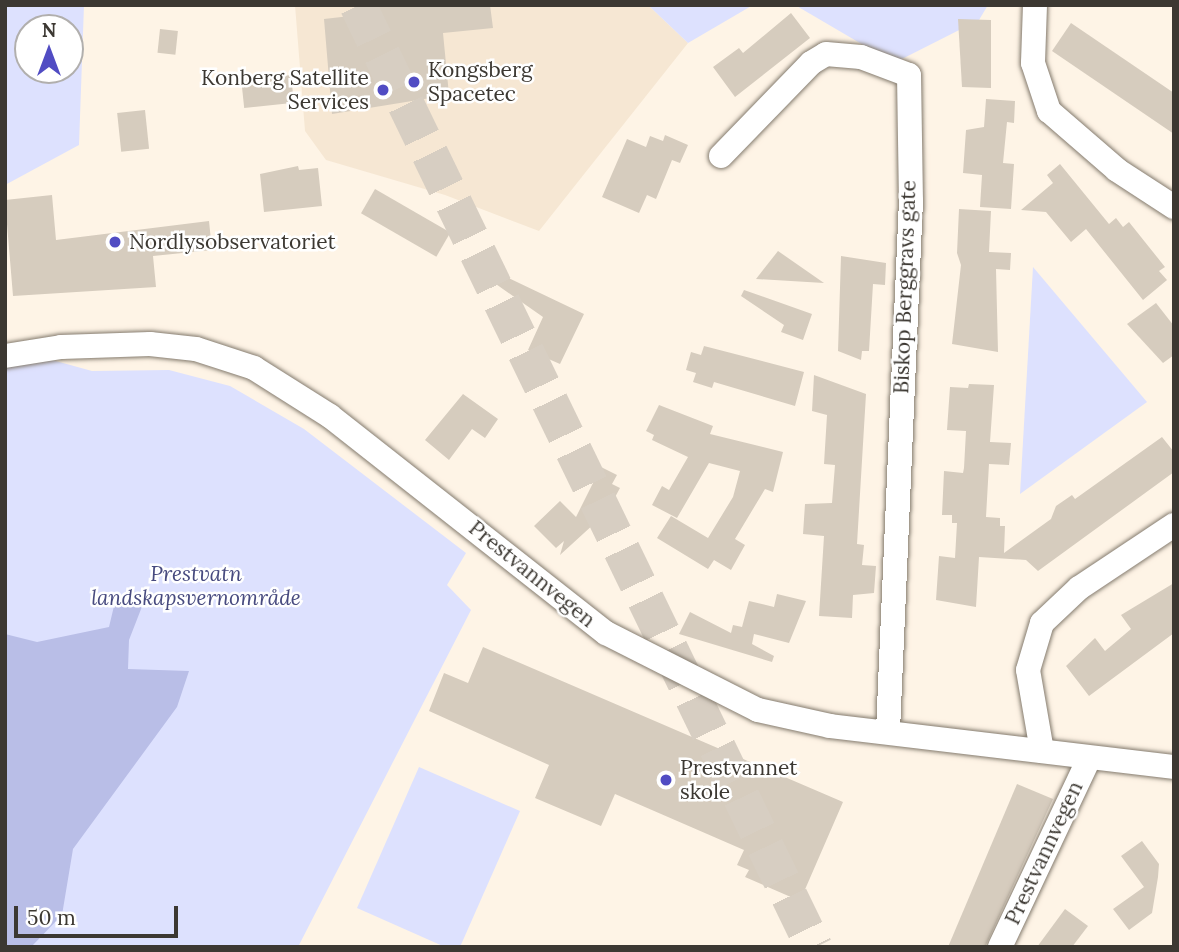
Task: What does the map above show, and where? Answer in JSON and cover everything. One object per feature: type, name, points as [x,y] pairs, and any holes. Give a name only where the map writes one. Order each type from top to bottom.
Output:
[{"type":"street","points":[[1035,5],[1033,63],[1049,111],[1117,170],[1174,207]]},
{"type":"street","name":"Biskop Berggravs gate","points":[[721,156],[811,63],[826,54],[862,57],[909,75],[911,200],[888,732]]},
{"type":"street","name":"Prestvannvegen","points":[[5,356],[61,346],[150,344],[196,349],[254,369],[330,416],[606,633],[758,710],[888,732],[1088,759],[1174,767]]},
{"type":"street","points":[[1042,751],[1028,670],[1042,623],[1089,581],[1174,524]]},
{"type":"street","name":"Prestvannvegen","points":[[1000,947],[1088,759]]},
{"type":"shaded area","points":[[295,5],[648,5],[688,43],[539,231],[445,195],[326,160],[305,131]]},
{"type":"shaded area","points":[[143,604],[129,640],[128,669],[189,671],[177,707],[73,849],[62,915],[31,947],[5,947],[5,634],[37,642],[109,627],[114,606]]},
{"type":"green space","points":[[5,5],[84,5],[84,14],[14,14],[14,84],[81,84],[79,145],[5,185]]},
{"type":"green space","points":[[648,5],[753,5],[688,43]]},
{"type":"green space","points":[[795,5],[988,5],[979,20],[894,63]]},
{"type":"green space","points":[[1033,267],[1147,402],[1020,494]]},
{"type":"green space","name":"Prestvatn landskapsvernområde","points":[[5,347],[92,371],[169,370],[230,386],[304,429],[466,553],[447,585],[471,610],[298,947],[5,947]]},
{"type":"green space","points":[[419,767],[520,811],[460,947],[445,947],[357,908]]},
{"type":"building","points":[[358,5],[490,5],[493,28],[443,33],[449,95],[332,114],[324,19],[359,15]]},
{"type":"building","points":[[791,13],[810,38],[735,97],[713,67],[739,48],[743,53]]},
{"type":"building","points":[[958,19],[991,20],[991,88],[962,87]]},
{"type":"building","points":[[1071,23],[1174,93],[1174,134],[1052,51]]},
{"type":"building","points":[[160,29],[178,31],[175,55],[157,53]]},
{"type":"building","points":[[291,75],[294,103],[244,108],[241,80]]},
{"type":"building","points":[[986,99],[1015,101],[1014,123],[1007,122],[1003,163],[1014,164],[1011,209],[980,207],[982,175],[963,173],[966,130],[984,127]]},
{"type":"building","points":[[145,110],[149,149],[121,152],[117,113]]},
{"type":"building","points":[[665,135],[688,145],[680,163],[672,160],[656,199],[647,195],[639,213],[602,197],[627,139],[646,147],[650,136],[663,141]]},
{"type":"building","points":[[1060,164],[1109,224],[1116,218],[1123,227],[1129,222],[1165,267],[1159,271],[1167,280],[1143,300],[1086,229],[1071,242],[1046,212],[1021,210],[1053,183],[1047,175]]},
{"type":"building","points":[[298,166],[299,170],[318,168],[322,206],[264,212],[260,174]]},
{"type":"building","points":[[375,189],[450,232],[436,257],[361,213]]},
{"type":"building","name":"Nordlysobservatoriet","points":[[52,195],[56,240],[209,221],[212,250],[153,256],[156,287],[13,296],[5,200]]},
{"type":"building","points":[[959,209],[991,211],[989,252],[1011,253],[1010,270],[996,269],[998,352],[952,344],[961,265],[957,253]]},
{"type":"building","points":[[778,251],[824,283],[756,279]]},
{"type":"building","points":[[841,256],[886,263],[885,285],[873,284],[869,351],[862,351],[861,360],[838,351]]},
{"type":"building","points":[[498,273],[584,314],[560,364],[528,350],[543,317],[493,282]]},
{"type":"building","points":[[744,290],[812,314],[803,340],[781,332],[784,325],[741,296]]},
{"type":"building","points":[[1156,303],[1174,326],[1174,355],[1163,363],[1127,324]]},
{"type":"building","points":[[704,346],[804,372],[795,406],[714,382],[712,388],[693,382],[696,373],[686,370],[691,352],[701,355]]},
{"type":"building","points":[[814,375],[866,394],[857,544],[864,545],[862,565],[876,566],[874,593],[853,595],[852,618],[819,616],[824,536],[803,534],[805,504],[832,503],[835,465],[824,464],[827,415],[812,411]]},
{"type":"building","points":[[969,384],[994,385],[990,442],[1011,443],[1009,465],[989,464],[986,517],[1000,518],[1000,526],[1005,526],[1004,553],[1051,519],[1056,506],[1072,495],[1075,499],[1162,437],[1174,452],[1174,472],[1038,571],[1026,560],[979,557],[976,607],[936,600],[939,556],[955,558],[957,523],[952,523],[952,515],[942,515],[944,471],[963,473],[964,468],[966,431],[947,430],[950,387],[968,388]]},
{"type":"building","points":[[463,394],[498,419],[485,438],[472,429],[449,460],[425,440]]},
{"type":"building","points":[[659,405],[713,426],[710,434],[783,452],[773,492],[765,489],[735,539],[745,545],[731,570],[714,560],[708,569],[657,538],[671,516],[708,538],[733,497],[740,471],[709,463],[677,518],[652,505],[662,486],[669,490],[688,457],[652,440],[654,435],[646,431]]},
{"type":"building","points":[[601,467],[617,475],[612,484],[620,488],[607,512],[560,555],[564,541],[556,548],[534,526],[560,501],[576,517]]},
{"type":"building","points":[[1174,583],[1174,633],[1089,696],[1066,666],[1095,638],[1105,651],[1131,629],[1121,615]]},
{"type":"building","points":[[777,594],[806,601],[789,643],[754,634],[752,644],[774,656],[772,662],[679,634],[690,612],[731,633],[733,625],[742,627],[749,601],[774,607]]},
{"type":"building","name":"Prestvannet skole","points":[[483,647],[843,802],[800,901],[745,877],[749,870],[737,865],[744,850],[615,794],[601,826],[535,798],[549,765],[429,711],[444,673],[468,683]]},
{"type":"building","points":[[1017,784],[1053,799],[985,947],[948,947]]},
{"type":"building","points":[[1142,841],[1159,864],[1158,877],[1152,913],[1129,930],[1113,909],[1144,887],[1121,856]]},
{"type":"building","points":[[1065,909],[1088,926],[1072,947],[1037,947]]},
{"type":"tunnel","points":[[358,5],[814,947]]},
{"type":"place","name":"Kongsberg Spacetec","points":[[414,82]]},
{"type":"place","name":"Konberg Satellite Services","points":[[383,90]]},
{"type":"place","name":"Nordlysobservatoriet","points":[[115,242]]},
{"type":"place","name":"Prestvannet skole","points":[[666,780]]}]
